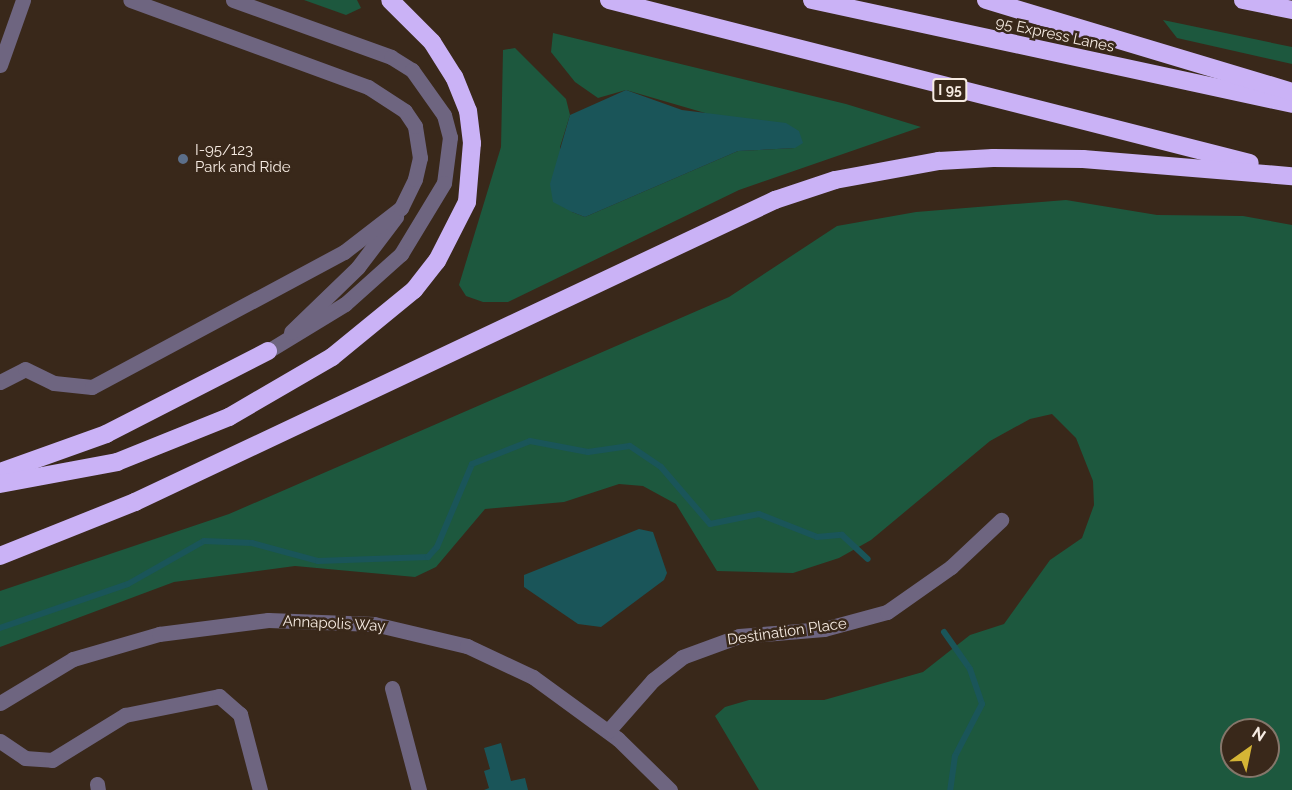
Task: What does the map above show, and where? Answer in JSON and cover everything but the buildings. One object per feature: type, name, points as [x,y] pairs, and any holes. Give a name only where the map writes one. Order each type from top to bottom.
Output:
[{"type":"highway","points":[[0,484],[117,462],[229,417],[332,357],[414,290],[437,261],[467,201],[472,143],[468,111],[454,77],[432,42],[390,0]]},
{"type":"highway","name":"I 95","points":[[609,0],[1292,174]]},
{"type":"highway","name":"95 Express Lanes","points":[[812,0],[1292,104]]},
{"type":"highway","points":[[986,0],[1292,92]]},
{"type":"highway","points":[[1243,0],[1292,10]]},
{"type":"highway","points":[[0,556],[143,498],[775,200],[835,180],[939,160],[993,158],[1083,159],[1292,174]]},
{"type":"highway","points":[[0,472],[106,434],[268,351]]},
{"type":"street","points":[[0,65],[23,0]]},
{"type":"street","points":[[130,0],[368,87],[405,111],[415,126],[420,158],[401,208],[358,267],[268,351]]},
{"type":"street","points":[[233,0],[391,57],[412,70],[444,115],[450,137],[444,183],[401,254],[345,304],[268,351]]},
{"type":"street","points":[[0,382],[25,369],[54,383],[92,387],[344,252],[401,208]]},
{"type":"street","name":"Destination Place","points":[[608,731],[653,680],[682,657],[739,636],[824,629],[887,612],[932,582],[1001,520]]},
{"type":"street","name":"Annapolis Way","points":[[0,703],[73,659],[159,634],[228,622],[339,622],[404,629],[484,653],[533,677],[608,731],[670,790]]},
{"type":"street","points":[[392,688],[419,790]]},
{"type":"street","points":[[0,741],[25,758],[52,760],[125,716],[219,696],[240,714],[260,790]]},
{"type":"green space","points":[[304,0],[357,0],[361,8],[346,15]]},
{"type":"green space","points":[[1163,20],[1292,47],[1292,64],[1177,38]]},
{"type":"green space","points":[[553,33],[846,104],[921,127],[739,190],[508,302],[483,302],[466,296],[459,285],[501,147],[503,50],[515,48],[566,99],[570,115],[560,147],[572,212],[585,217],[738,151],[795,148],[712,115],[626,90],[598,98],[575,82],[551,52]]},
{"type":"green space","points":[[1066,200],[1157,215],[1243,216],[1292,225],[1292,790],[759,790],[715,716],[725,707],[749,700],[824,700],[923,672],[970,635],[1004,624],[1050,560],[1082,538],[1094,505],[1093,481],[1076,438],[1052,414],[1030,419],[990,441],[871,540],[839,558],[793,573],[717,571],[676,504],[643,486],[619,484],[564,502],[485,509],[436,567],[415,577],[295,566],[174,582],[0,647],[0,591],[229,514],[729,297],[837,226],[916,212]]},
{"type":"water","points":[[626,90],[682,110],[786,123],[799,131],[803,143],[795,148],[738,151],[585,217],[553,202],[550,184],[570,115]]},
{"type":"water","points":[[639,529],[653,532],[667,573],[664,580],[601,627],[578,624],[524,587],[524,575]]},
{"type":"water","points":[[501,743],[511,781],[525,778],[528,790],[484,790],[489,788],[484,771],[490,769],[484,748]]},
{"type":"waterway","points":[[0,628],[128,584],[204,541],[252,543],[318,561],[428,557],[437,547],[472,464],[530,441],[588,452],[630,446],[661,467],[710,524],[759,514],[817,537],[842,535],[868,559]]},
{"type":"waterway","points":[[944,632],[970,669],[982,704],[955,756],[950,790]]},
{"type":"place","name":"I-95/123 Park and Ride","points":[[183,159]]}]
